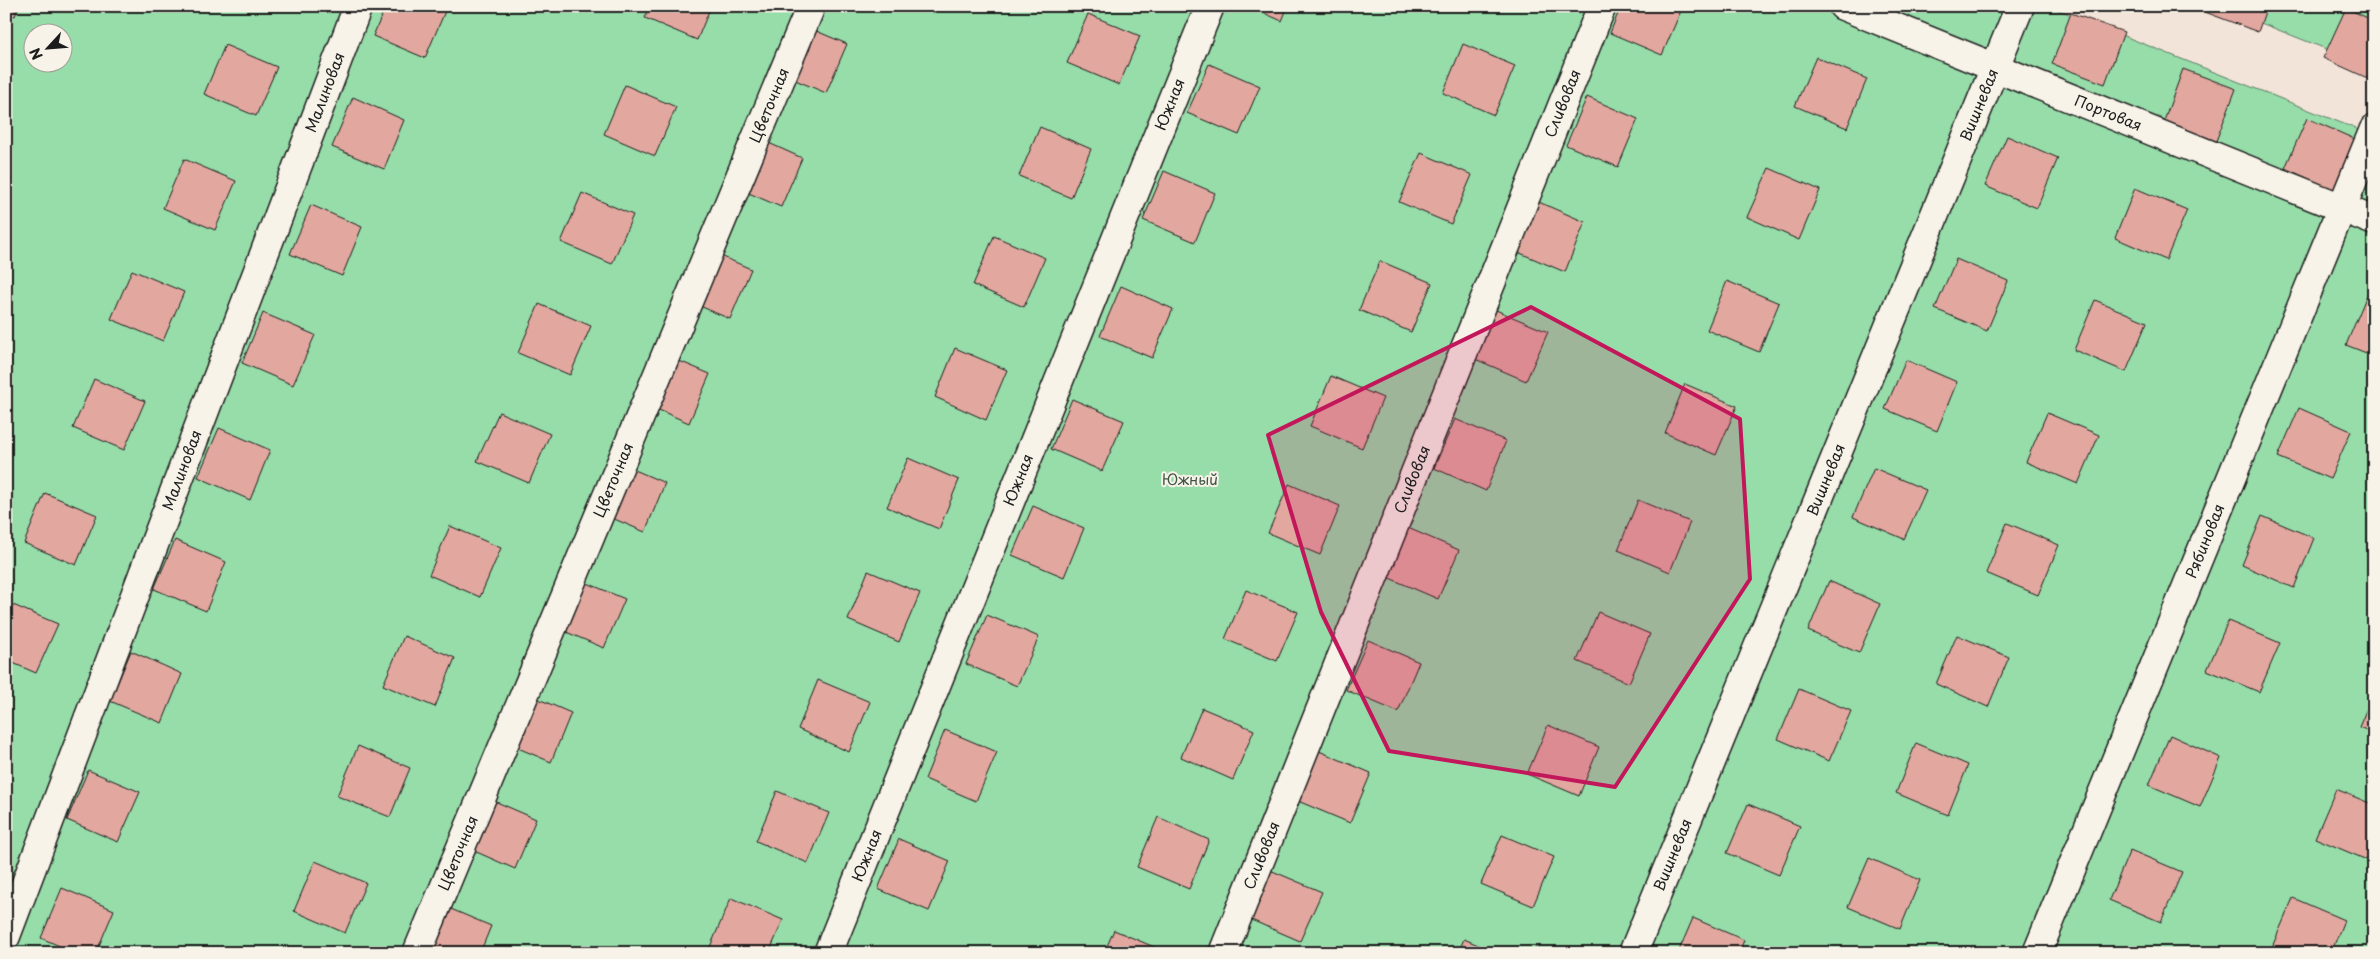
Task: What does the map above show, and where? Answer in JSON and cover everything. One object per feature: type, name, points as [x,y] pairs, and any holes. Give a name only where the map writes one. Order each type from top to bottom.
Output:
[{"type":"street","name":"Малиновая","points":[[6,936],[358,6]]},
{"type":"street","name":"Цветочная","points":[[417,953],[812,6]]},
{"type":"street","name":"Южная","points":[[828,953],[1210,6]]},
{"type":"street","name":"Сливовая","points":[[1223,953],[1602,6]]},
{"type":"street","name":"Портовая","points":[[1843,6],[2374,221]]},
{"type":"street","name":"Вишневая","points":[[1633,953],[2020,6]]},
{"type":"street","name":"Рябиновая","points":[[2037,953],[2374,129]]},
{"type":"highlighted area","points":[[1531,307],[1740,419],[1750,579],[1615,787],[1389,751],[1321,612],[1268,435]]},
{"type":"green space","name":"Южный","points":[[6,6],[2049,6],[2374,136],[2374,953],[6,953]]},
{"type":"green space","points":[[2218,6],[2374,6],[2374,68]]},
{"type":"building","points":[[6,6],[19,6],[15,16],[6,13]]},
{"type":"building","points":[[386,6],[440,6],[446,9],[425,58],[373,36]]},
{"type":"building","points":[[650,6],[711,6],[697,40],[645,18]]},
{"type":"building","points":[[1248,6],[1288,6],[1282,21]]},
{"type":"building","points":[[1621,6],[1683,6],[1662,55],[1610,33]]},
{"type":"building","points":[[2207,6],[2267,6],[2258,32],[2205,12]]},
{"type":"building","points":[[2346,8],[2374,21],[2374,81],[2323,58]]},
{"type":"building","points":[[2071,13],[2124,32],[2105,84],[2052,64]]},
{"type":"building","points":[[1088,14],[1140,36],[1119,85],[1067,63]]},
{"type":"building","points":[[795,22],[847,44],[826,93],[774,71]]},
{"type":"building","points":[[1463,44],[1515,66],[1494,115],[1443,93]]},
{"type":"building","points":[[225,45],[277,67],[256,116],[204,94]]},
{"type":"building","points":[[1816,57],[1867,79],[1847,128],[1795,106]]},
{"type":"building","points":[[1209,64],[1260,86],[1239,135],[1187,113]]},
{"type":"building","points":[[2183,69],[2236,89],[2216,141],[2164,121]]},
{"type":"building","points":[[625,85],[676,107],[655,156],[604,134]]},
{"type":"building","points":[[353,97],[404,120],[384,169],[332,147]]},
{"type":"building","points":[[1587,97],[1638,119],[1618,167],[1566,145]]},
{"type":"building","points":[[2307,118],[2359,141],[2336,191],[2285,168]]},
{"type":"building","points":[[1040,127],[1091,149],[1071,198],[1019,176]]},
{"type":"building","points":[[751,135],[802,158],[781,207],[730,185]]},
{"type":"building","points":[[2007,136],[2058,158],[2037,208],[1985,186]]},
{"type":"building","points":[[1421,153],[1472,175],[1451,224],[1399,202]]},
{"type":"building","points":[[184,159],[236,181],[215,230],[163,208]]},
{"type":"building","points":[[1769,168],[1820,190],[1799,240],[1747,217]]},
{"type":"building","points":[[1164,171],[1215,193],[1195,242],[1143,220]]},
{"type":"building","points":[[2135,188],[2187,210],[2166,260],[2115,238]]},
{"type":"building","points":[[582,193],[633,215],[612,264],[561,242]]},
{"type":"building","points":[[1534,200],[1585,222],[1565,272],[1513,250]]},
{"type":"building","points":[[311,205],[362,227],[342,276],[290,254]]},
{"type":"building","points":[[994,236],[1045,258],[1024,307],[973,285]]},
{"type":"building","points":[[700,247],[751,269],[730,319],[679,297]]},
{"type":"building","points":[[1956,259],[2008,281],[1987,331],[1935,309]]},
{"type":"building","points":[[1380,261],[1432,283],[1411,332],[1359,310]]},
{"type":"building","points":[[132,270],[184,292],[163,341],[111,319]]},
{"type":"building","points":[[1727,281],[1779,303],[1759,352],[1707,330]]},
{"type":"building","points":[[1121,286],[1173,309],[1152,358],[1100,336]]},
{"type":"building","points":[[2367,295],[2374,298],[2374,356],[2346,345]]},
{"type":"building","points":[[2095,300],[2147,322],[2126,372],[2074,350]]},
{"type":"building","points":[[539,304],[591,326],[570,375],[518,353]]},
{"type":"building","points":[[1496,310],[1548,332],[1526,381],[1475,359]]},
{"type":"building","points":[[263,313],[315,335],[293,385],[242,363]]},
{"type":"building","points":[[955,348],[1007,370],[986,420],[935,397]]},
{"type":"building","points":[[658,352],[710,374],[689,423],[638,401]]},
{"type":"building","points":[[1906,360],[1957,382],[1937,431],[1885,409]]},
{"type":"building","points":[[1331,376],[1383,398],[1362,448],[1310,426]]},
{"type":"building","points":[[94,379],[145,401],[124,450],[73,428]]},
{"type":"building","points":[[1685,384],[1737,406],[1716,455],[1665,433]]},
{"type":"building","points":[[1072,399],[1124,421],[1102,471],[1051,449]]},
{"type":"building","points":[[2299,408],[2351,431],[2330,479],[2278,457]]},
{"type":"building","points":[[499,412],[550,434],[529,483],[477,461]]},
{"type":"building","points":[[2047,413],[2099,435],[2078,484],[2026,462]]},
{"type":"building","points":[[1455,419],[1506,441],[1486,491],[1434,468]]},
{"type":"building","points":[[219,428],[270,450],[250,500],[198,477]]},
{"type":"building","points":[[908,458],[959,480],[939,529],[887,507]]},
{"type":"building","points":[[614,461],[665,483],[645,532],[593,510]]},
{"type":"building","points":[[1874,468],[1926,490],[1904,539],[1853,517]]},
{"type":"building","points":[[1289,484],[1340,506],[1320,555],[1268,533]]},
{"type":"building","points":[[45,493],[97,515],[76,565],[24,543]]},
{"type":"building","points":[[1638,500],[1690,522],[1670,572],[1618,550]]},
{"type":"building","points":[[1033,506],[1084,528],[1064,577],[1012,555]]},
{"type":"building","points":[[2262,516],[2314,538],[2294,588],[2242,565]]},
{"type":"building","points":[[2007,523],[2059,545],[2038,595],[1986,573]]},
{"type":"building","points":[[450,526],[501,548],[480,597],[429,575]]},
{"type":"building","points":[[1408,528],[1459,550],[1438,599],[1387,577]]},
{"type":"building","points":[[175,540],[226,562],[206,611],[154,589]]},
{"type":"building","points":[[868,571],[920,593],[899,642],[848,620]]},
{"type":"building","points":[[573,577],[625,599],[604,648],[552,626]]},
{"type":"building","points":[[1829,581],[1880,604],[1859,653],[1808,631]]},
{"type":"building","points":[[1246,590],[1298,612],[1277,661],[1225,639]]},
{"type":"building","points":[[6,602],[58,624],[36,673],[6,660]]},
{"type":"building","points":[[1598,612],[1650,634],[1629,683],[1577,661]]},
{"type":"building","points":[[987,615],[1039,637],[1017,686],[966,664]]},
{"type":"building","points":[[2228,621],[2280,643],[2259,692],[2207,670]]},
{"type":"building","points":[[1957,635],[2009,657],[1988,707],[1936,684]]},
{"type":"building","points":[[404,636],[455,658],[435,707],[383,685]]},
{"type":"building","points":[[1368,640],[1419,662],[1398,712],[1346,690]]},
{"type":"building","points":[[131,651],[182,674],[162,723],[110,701]]},
{"type":"building","points":[[818,680],[870,702],[849,752],[798,729]]},
{"type":"building","points":[[1799,689],[1851,711],[1829,761],[1778,739]]},
{"type":"building","points":[[520,691],[571,713],[551,762],[499,740]]},
{"type":"building","points":[[2374,692],[2374,733],[2359,727]]},
{"type":"building","points":[[1202,708],[1254,730],[1233,780],[1181,757]]},
{"type":"building","points":[[1548,725],[1599,747],[1579,796],[1527,774]]},
{"type":"building","points":[[945,730],[997,752],[976,801],[925,779]]},
{"type":"building","points":[[2170,735],[2221,758],[2200,807],[2149,785]]},
{"type":"building","points":[[1916,743],[1968,765],[1948,815],[1896,793]]},
{"type":"building","points":[[358,746],[410,768],[390,817],[337,796]]},
{"type":"building","points":[[1319,751],[1371,773],[1350,823],[1298,801]]},
{"type":"building","points":[[88,770],[140,792],[118,842],[67,820]]},
{"type":"building","points":[[2336,789],[2374,805],[2374,844],[2367,860],[2315,838]]},
{"type":"building","points":[[777,791],[829,813],[808,863],[756,841]]},
{"type":"building","points":[[485,797],[536,819],[515,869],[463,846]]},
{"type":"building","points":[[1748,804],[1800,826],[1779,875],[1727,853]]},
{"type":"building","points":[[1158,817],[1209,840],[1189,889],[1137,867]]},
{"type":"building","points":[[1502,835],[1554,857],[1533,906],[1481,884]]},
{"type":"building","points":[[899,839],[950,861],[929,911],[878,889]]},
{"type":"building","points":[[2130,850],[2182,872],[2161,922],[2109,900]]},
{"type":"building","points":[[1869,858],[1920,880],[1900,929],[1848,907]]},
{"type":"building","points":[[315,861],[366,883],[345,933],[294,911]]},
{"type":"building","points":[[1270,870],[1322,892],[1300,941],[1249,919]]},
{"type":"building","points":[[62,888],[114,910],[96,953],[76,953],[41,938]]},
{"type":"building","points":[[731,898],[783,920],[769,953],[723,953],[710,947]]},
{"type":"building","points":[[2293,898],[2344,920],[2331,953],[2284,953],[2272,947]]},
{"type":"building","points":[[439,904],[491,926],[480,953],[418,953]]},
{"type":"building","points":[[1693,918],[1744,940],[1739,953],[1678,953]]},
{"type":"building","points":[[1114,930],[1166,952],[1104,953]]},
{"type":"building","points":[[1464,939],[1497,953],[1458,953]]}]
